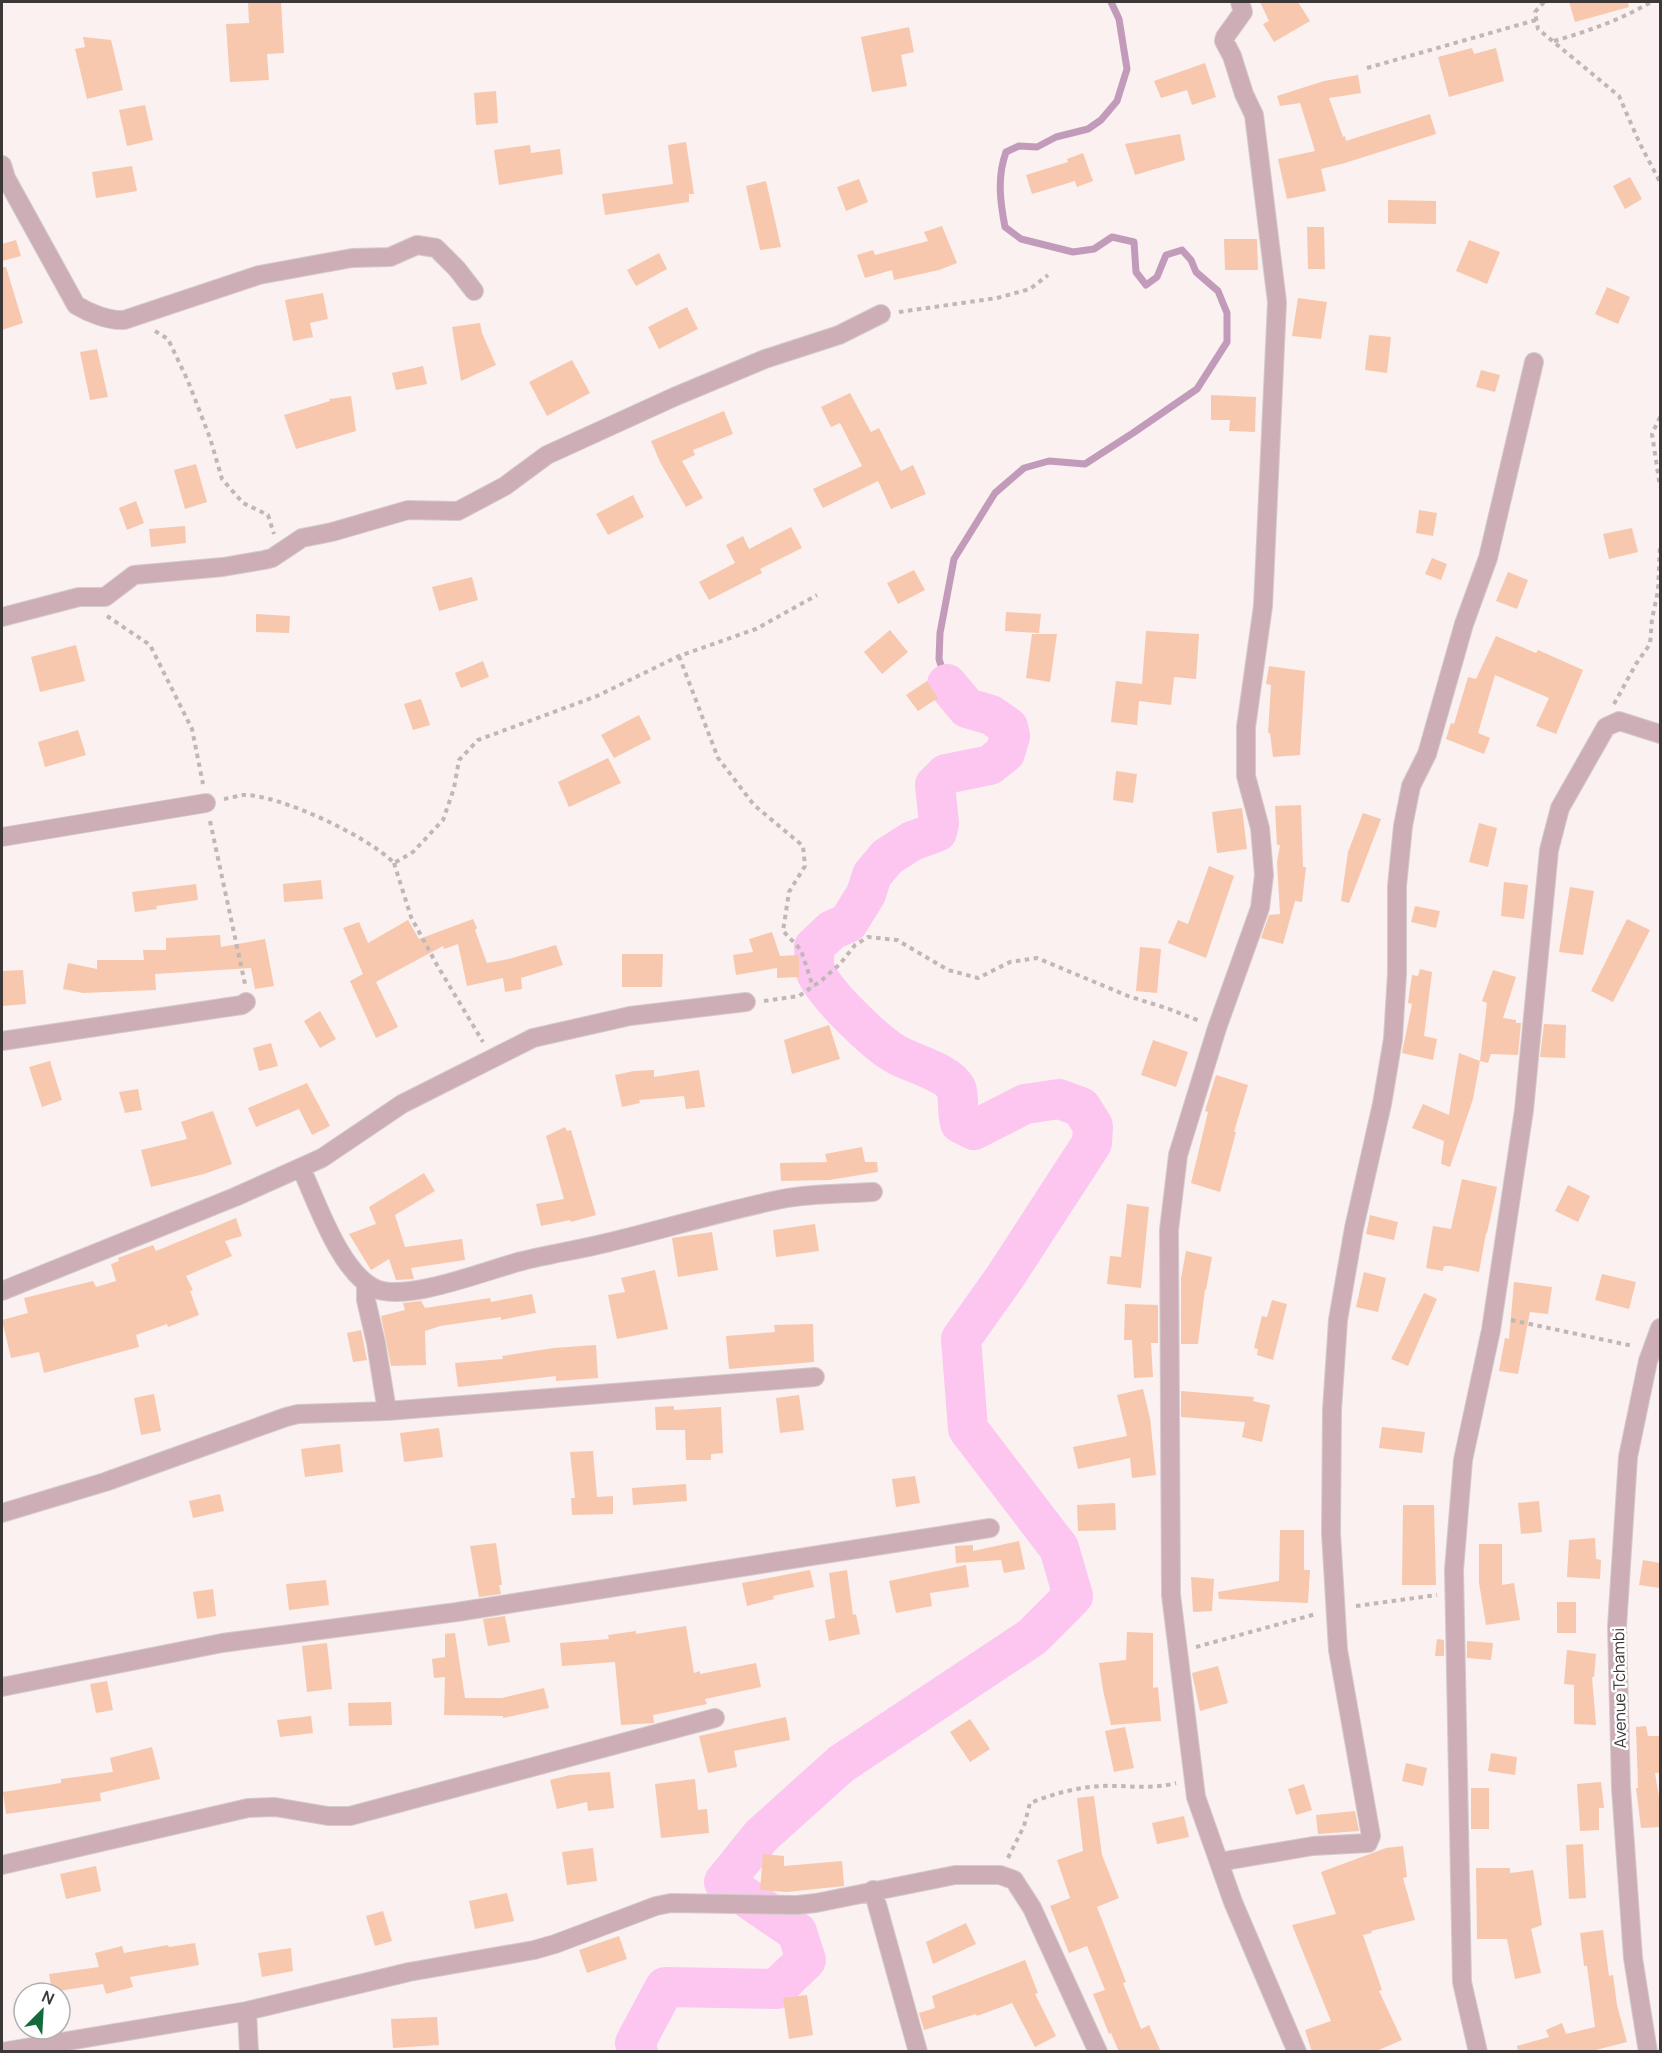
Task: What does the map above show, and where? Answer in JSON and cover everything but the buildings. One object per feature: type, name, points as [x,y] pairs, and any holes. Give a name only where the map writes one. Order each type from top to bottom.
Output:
[{"type":"street","points":[[1240,2],[1243,12],[1224,41],[1232,56],[1244,94],[1254,116],[1277,314],[1263,606],[1246,727],[1246,776],[1260,828],[1264,875],[1260,908],[1217,1028],[1178,1155],[1168,1230],[1171,1595],[1196,1797],[1233,1902],[1297,2052]]},
{"type":"street","points":[[2,165],[6,177],[76,305],[84,310],[116,320],[124,320],[259,275],[352,258],[390,257],[417,245],[436,248],[457,269],[474,291]]},
{"type":"street","points":[[2,617],[80,597],[105,597],[134,575],[223,567],[272,558],[302,538],[332,532],[408,510],[449,511],[466,508],[505,486],[547,455],[674,397],[765,359],[839,335],[881,314]]},
{"type":"street","points":[[1219,1862],[1313,1846],[1368,1843],[1371,1836],[1338,1650],[1331,1533],[1331,1455],[1338,1320],[1354,1228],[1382,1104],[1393,1039],[1397,973],[1397,886],[1402,826],[1408,796],[1427,754],[1464,624],[1488,558],[1534,362]]},
{"type":"street","points":[[1478,2052],[1462,1982],[1454,1570],[1463,1460],[1493,1316],[1524,1110],[1549,850],[1560,808],[1605,727],[1619,721],[1660,734]]},
{"type":"street","points":[[2,837],[206,803]]},
{"type":"street","points":[[2,1041],[242,1005],[246,1002]]},
{"type":"street","points":[[2,1291],[235,1197],[322,1158],[402,1104],[533,1038],[630,1016],[746,1002]]},
{"type":"street","points":[[301,1168],[339,1250],[350,1266],[366,1283],[392,1293],[424,1288],[522,1261],[606,1243],[702,1217],[783,1199],[873,1192]]},
{"type":"street","points":[[366,1283],[366,1300],[387,1411]]},
{"type":"street","name":"Avenue Tchambi","points":[[1648,2052],[1634,1958],[1621,1788],[1617,1627],[1628,1457],[1648,1361],[1660,1328]]},
{"type":"street","points":[[2,1513],[105,1482],[298,1414],[387,1411],[815,1377]]},
{"type":"street","points":[[2,1687],[222,1643],[457,1612],[990,1528]]},
{"type":"street","points":[[2,1865],[248,1808],[275,1807],[328,1816],[350,1816],[715,1718]]},
{"type":"street","points":[[2,2052],[247,2011],[409,1972],[534,1950],[656,1906],[671,1903],[797,1905],[955,1875],[1000,1875],[1014,1880],[1032,1908],[1098,2052]]},
{"type":"street","points":[[873,1890],[918,2052]]},
{"type":"street","points":[[247,2011],[249,2052]]},
{"type":"path","points":[[1544,2],[1535,12],[1538,29],[1619,96],[1660,182]]},
{"type":"path","points":[[1553,41],[1597,29],[1626,17],[1652,2]]},
{"type":"path","points":[[1367,68],[1536,20]]},
{"type":"path","points":[[881,314],[997,298],[1030,288],[1048,275]]},
{"type":"path","points":[[124,320],[145,323],[168,339],[188,381],[210,438],[222,479],[243,503],[268,515],[280,552]]},
{"type":"path","points":[[1660,417],[1652,434],[1660,487]]},
{"type":"path","points":[[1605,727],[1616,697],[1650,644],[1658,591],[1660,545]]},
{"type":"path","points":[[394,863],[413,852],[443,820],[454,788],[459,760],[478,740],[597,696],[679,656],[756,629],[817,595]]},
{"type":"path","points":[[679,656],[718,758],[754,805],[803,846],[805,866],[789,892],[783,930],[801,950],[813,987]]},
{"type":"path","points":[[206,803],[243,795],[272,799],[330,823],[382,851],[394,863],[411,917],[470,1023],[494,1058]]},
{"type":"path","points":[[746,1002],[799,996],[840,964],[855,945],[868,937],[897,940],[948,970],[978,978],[1010,962],[1037,958],[1128,996],[1169,1008],[1217,1028]]},
{"type":"path","points":[[1493,1316],[1652,1351]]},
{"type":"path","points":[[1000,1875],[1024,1826],[1030,1803],[1058,1792],[1101,1786],[1159,1788],[1193,1779]]},
{"type":"waterway","points":[[947,684],[939,659],[940,633],[954,559],[995,493],[1024,468],[1049,461],[1085,464],[1133,433],[1197,389],[1227,342],[1227,313],[1218,291],[1196,272],[1191,260],[1182,250],[1166,255],[1157,277],[1146,285],[1136,272],[1134,242],[1112,237],[1094,249],[1073,252],[1021,239],[1005,227],[1000,189],[1001,171],[1006,152],[1019,146],[1037,147],[1056,137],[1088,129],[1101,120],[1117,101],[1127,69],[1119,19],[1111,2]]},
{"type":"waterway","points":[[638,2052],[635,2043],[665,1987],[776,1989],[806,1960],[797,1932],[724,1882],[761,1836],[841,1764],[1032,1637],[1073,1596],[1059,1548],[968,1429],[961,1339],[1005,1277],[1092,1143],[1093,1126],[1081,1107],[1059,1099],[1025,1104],[974,1130],[960,1123],[957,1091],[952,1082],[938,1073],[897,1055],[876,1040],[838,1003],[814,967],[814,947],[832,930],[848,923],[866,894],[872,875],[887,857],[912,841],[937,832],[939,823],[935,785],[946,774],[990,765],[1005,753],[1010,736],[1008,727],[991,715],[967,708],[947,684]]}]
